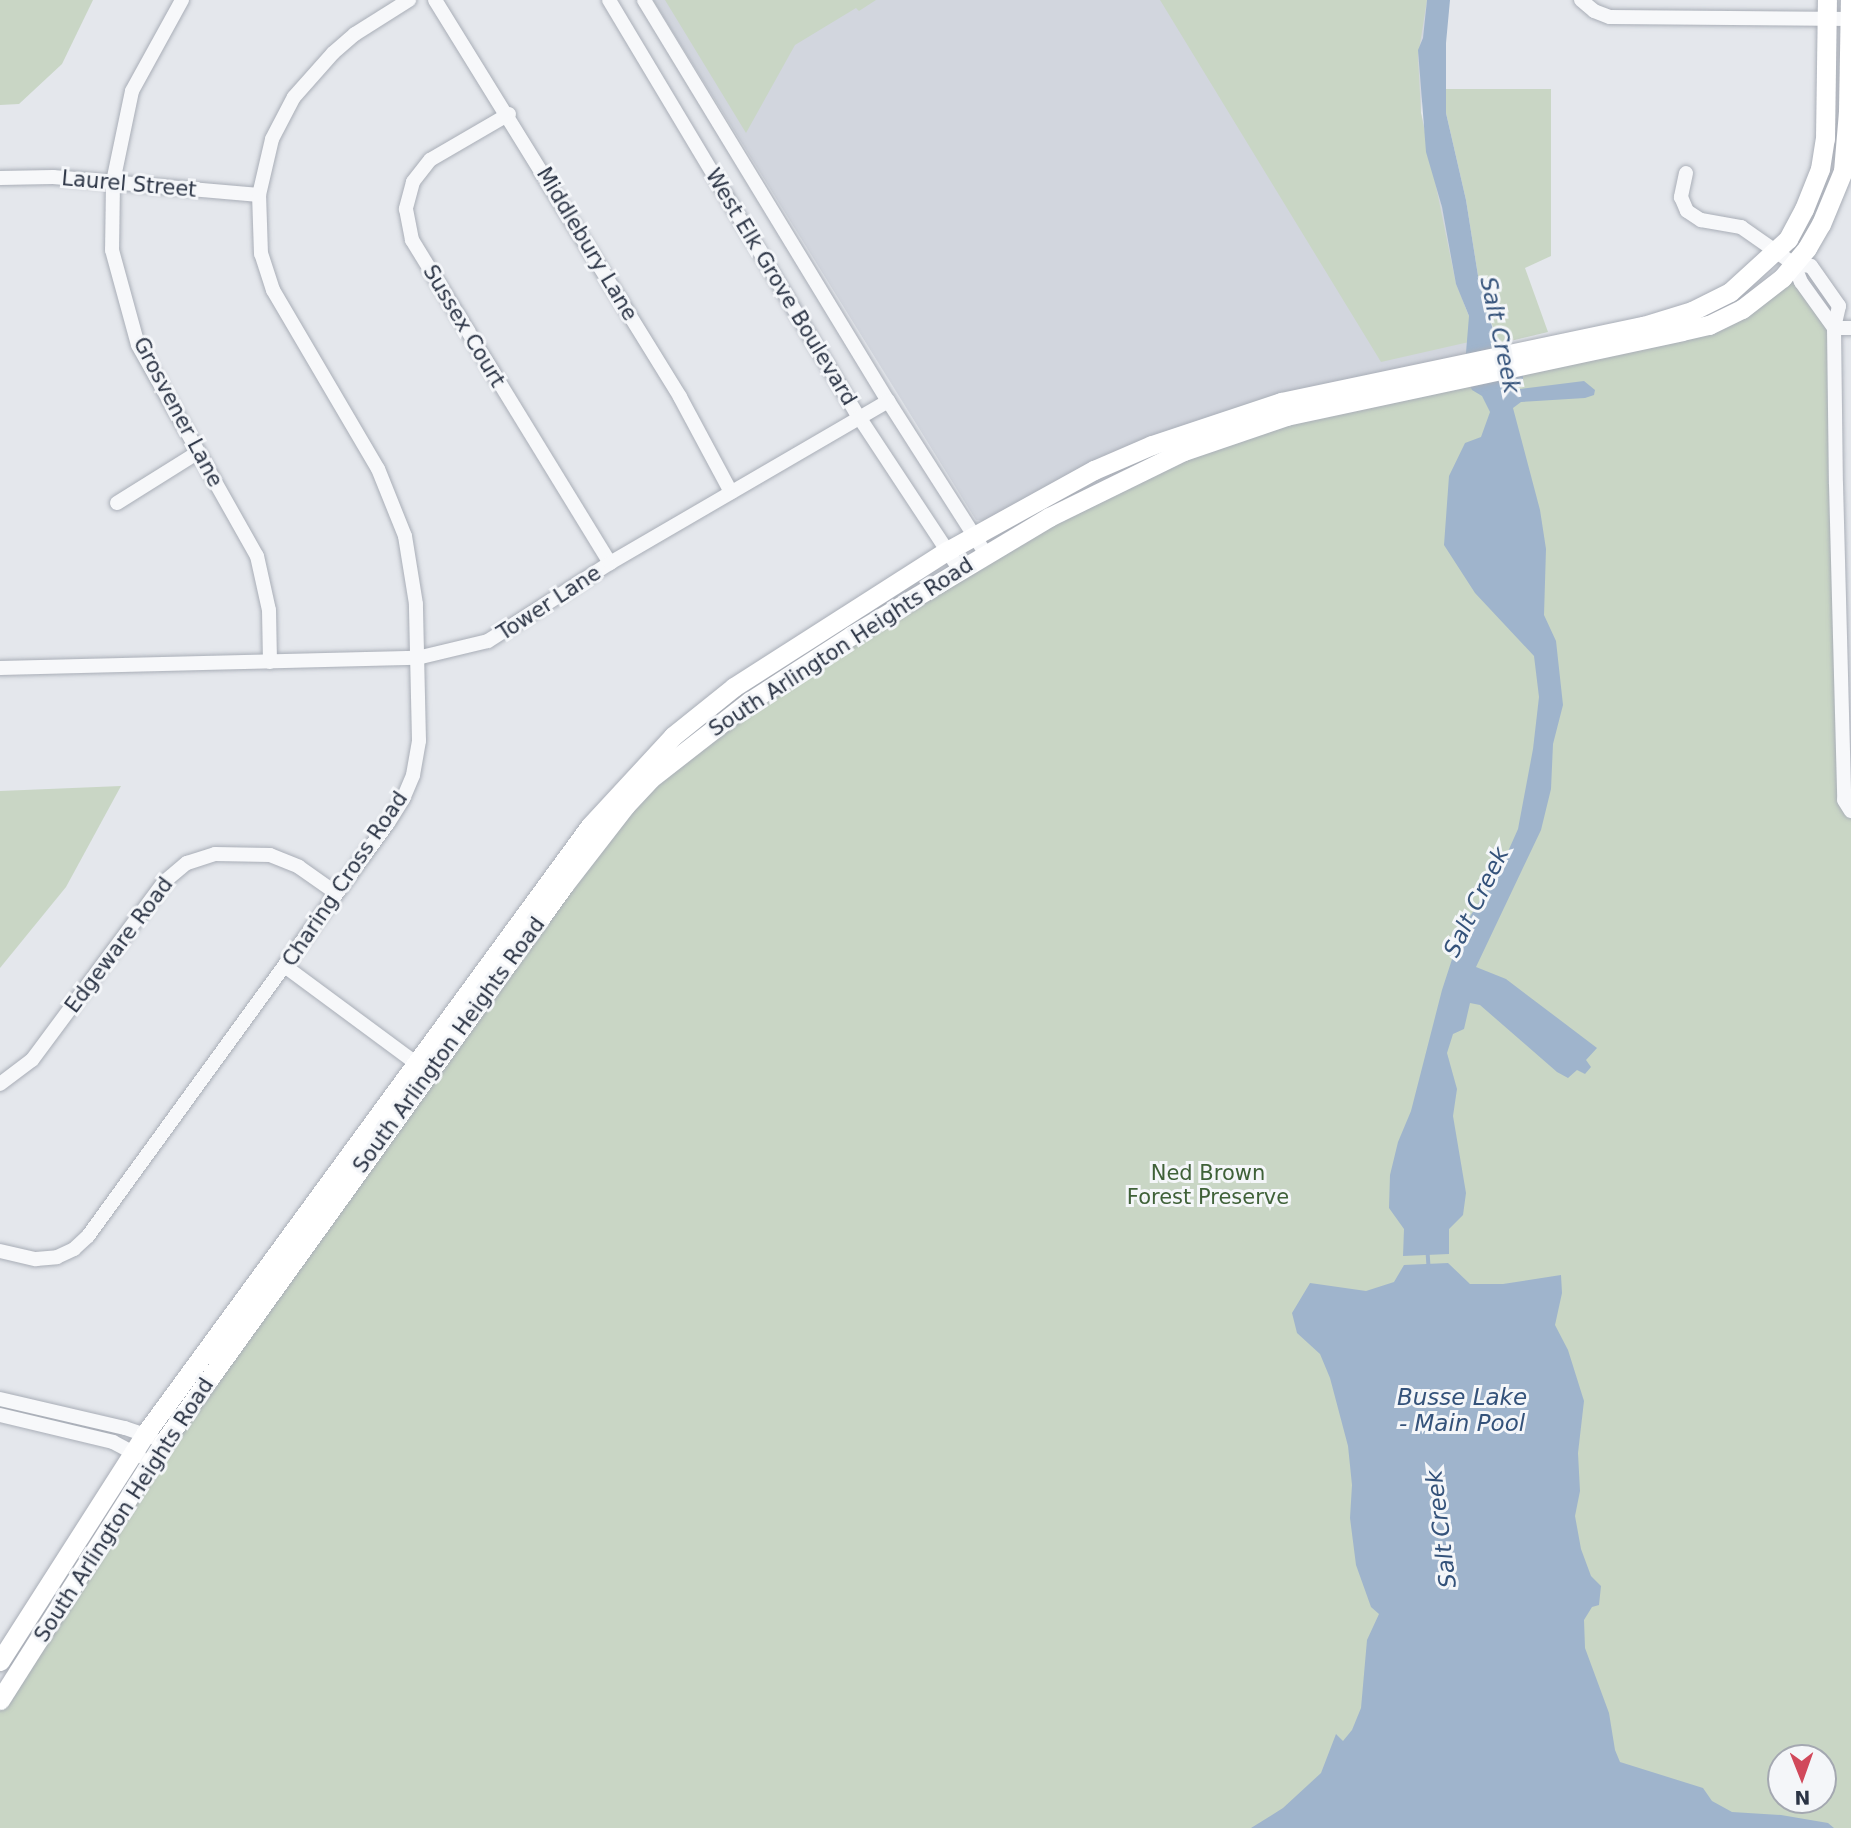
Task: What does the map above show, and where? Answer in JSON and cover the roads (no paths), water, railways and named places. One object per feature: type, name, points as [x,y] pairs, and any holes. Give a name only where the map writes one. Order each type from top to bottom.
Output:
[{"type":"main road","name":"South Arlington Heights Road","points":[[1522,359],[1692,311],[1730,292],[1776,251],[1793,231],[1820,169],[1825,139],[1827,10]]},
{"type":"main road","name":"South Arlington Heights Road","points":[[0,1661],[145,1434],[590,826],[673,736],[734,687],[947,551],[1094,470],[1152,445],[1281,402],[1709,325],[1742,309],[1794,264],[1821,224],[1847,171],[1850,13]]},
{"type":"main road","name":"South Arlington Heights Road","points":[[0,1700],[163,1443],[339,1195],[625,806],[666,766],[750,701],[986,554],[1098,491],[1200,444],[1286,416],[1457,372]]},
{"type":"street","name":"Grosvener Lane","points":[[182,0],[132,90],[113,182],[112,250],[138,345],[257,556],[269,610],[270,662]]},
{"type":"street","name":"Charing Cross Road","points":[[0,1251],[36,1259],[57,1257],[74,1250],[88,1236],[286,967],[388,823],[403,799],[413,775],[419,741],[414,575],[400,519],[378,469],[273,290],[261,254],[259,195],[272,139],[294,97],[333,52],[355,34],[409,0]]},
{"type":"street","name":"Middlebury Lane","points":[[435,0],[509,114],[680,397],[731,492]]},
{"type":"street","name":"West Elk Grove Boulevard","points":[[609,0],[859,417],[960,570]]},
{"type":"street","name":"West Elk Grove Boulevard","points":[[644,0],[888,401],[986,554]]},
{"type":"street","points":[[1581,0],[1594,11],[1610,16],[1827,10],[1850,13]]},
{"type":"street","name":"Sussex Court","points":[[509,114],[430,160],[413,181],[406,209],[412,240],[610,563]]},
{"type":"street","points":[[1686,173],[1681,197],[1687,211],[1701,220],[1741,227],[1794,264],[1811,266],[1828,286],[1839,306],[1834,328],[1844,498],[1844,800],[1851,811]]},
{"type":"street","name":"Laurel Street","points":[[0,178],[53,177],[259,195]]},
{"type":"street","points":[[1834,328],[1851,328]]},
{"type":"street","name":"Tower Lane","points":[[0,668],[417,658],[464,649],[497,637],[610,563],[888,401]]},
{"type":"street","points":[[117,503],[197,453]]},
{"type":"street","name":"Edgeware Road","points":[[0,1084],[32,1060],[164,882],[187,863],[215,854],[270,855],[299,867],[336,893]]},
{"type":"street","points":[[286,967],[418,1064]]},
{"type":"street","points":[[0,1399],[145,1434],[163,1443]]},
{"type":"street","points":[[0,1415],[113,1442],[150,1464]]},
{"type":"water","points":[[1427,0],[1450,0],[1446,43],[1446,113],[1466,200],[1479,282],[1501,357],[1523,374],[1523,380],[1513,390],[1584,381],[1595,390],[1594,395],[1585,398],[1521,402],[1513,408],[1540,510],[1546,549],[1544,615],[1556,641],[1563,705],[1553,744],[1551,789],[1541,830],[1476,967],[1506,979],[1597,1048],[1586,1060],[1591,1067],[1585,1074],[1577,1070],[1568,1078],[1557,1072],[1480,1005],[1470,1003],[1464,1029],[1453,1034],[1447,1053],[1457,1089],[1453,1116],[1466,1193],[1463,1215],[1449,1229],[1449,1254],[1403,1256],[1404,1229],[1389,1208],[1390,1175],[1398,1142],[1411,1111],[1442,990],[1456,947],[1466,923],[1502,865],[1518,829],[1533,749],[1539,697],[1534,656],[1475,593],[1444,545],[1449,476],[1465,443],[1481,437],[1490,412],[1482,396],[1472,390],[1468,382],[1465,365],[1469,316],[1456,284],[1442,207],[1426,152],[1418,50],[1423,38]]},
{"type":"water","name":"Busse Lake - Main Pool","points":[[1448,1263],[1470,1284],[1503,1284],[1561,1275],[1562,1293],[1555,1325],[1568,1350],[1584,1401],[1578,1453],[1580,1491],[1575,1516],[1581,1549],[1591,1576],[1601,1586],[1599,1605],[1592,1607],[1584,1620],[1585,1648],[1609,1713],[1615,1750],[1620,1762],[1703,1788],[1712,1801],[1732,1812],[1781,1815],[1828,1823],[1834,1828],[1251,1828],[1283,1808],[1321,1773],[1336,1734],[1343,1741],[1352,1730],[1361,1708],[1367,1640],[1379,1614],[1371,1607],[1356,1565],[1350,1518],[1352,1485],[1348,1446],[1330,1378],[1320,1354],[1297,1333],[1292,1313],[1310,1283],[1366,1291],[1394,1282],[1404,1265]]},
{"type":"waterway","name":"Salt Creek","points":[[1428,1252],[1429,1268]]},
{"type":"park label","name":"Ned Brown Forest Preserve","points":[[1208,1185]]}]
